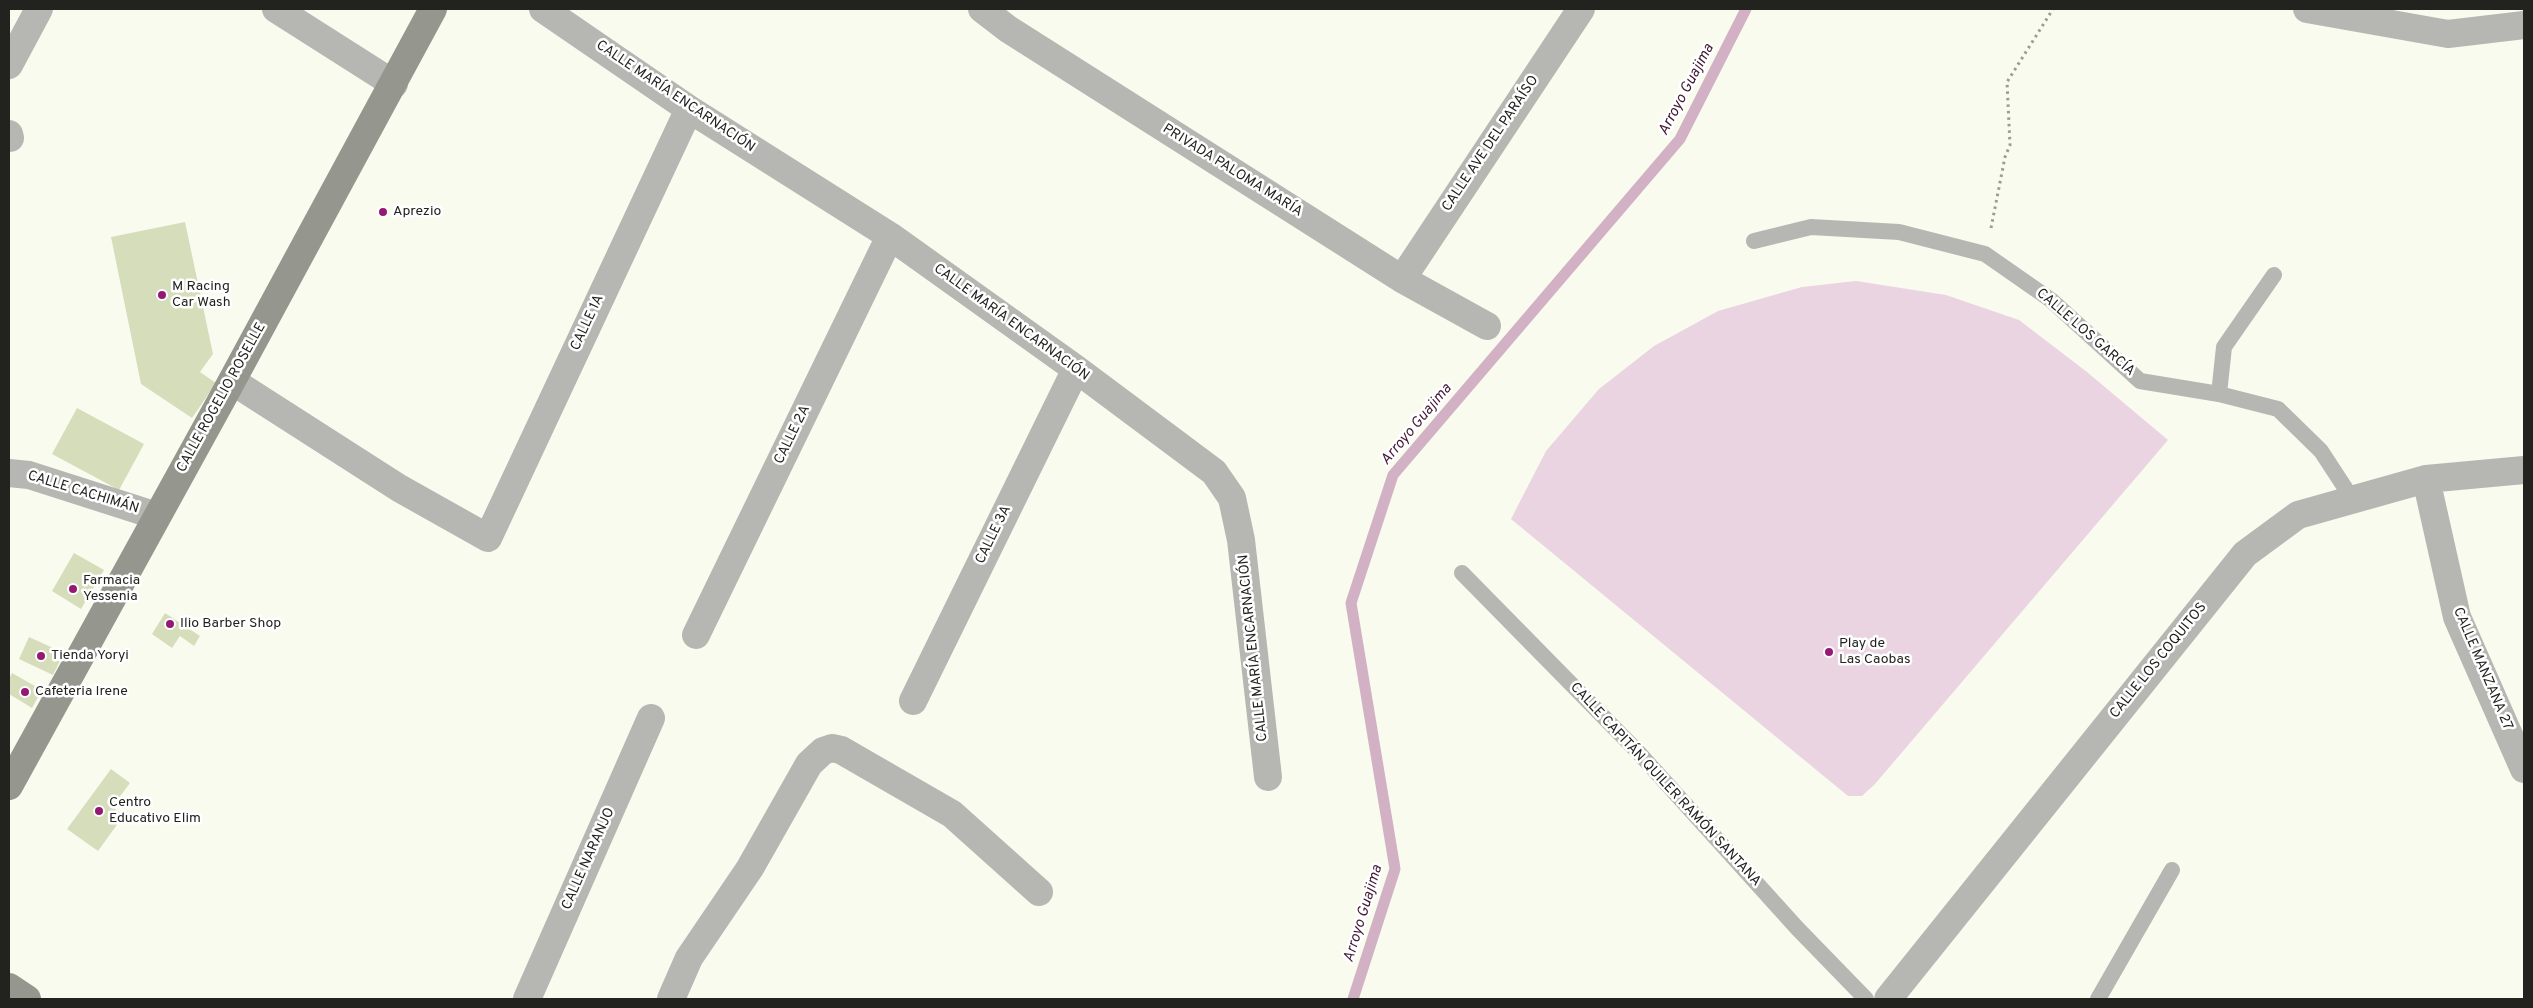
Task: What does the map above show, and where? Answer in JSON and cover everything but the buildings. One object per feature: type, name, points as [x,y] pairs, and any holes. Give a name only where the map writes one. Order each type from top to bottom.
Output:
[{"type":"street","points":[[9,65],[40,9]]},
{"type":"street","points":[[276,9],[394,84]]},
{"type":"street","name":"CALLE ROGELIO ROSELLE","points":[[9,786],[232,381],[433,9]]},
{"type":"street","name":"CALLE MARÍA ENCARNACIÓN","points":[[543,9],[689,108],[890,236],[1076,369],[1214,472],[1232,498],[1241,540],[1268,777]]},
{"type":"street","name":"PRIVADA PALOMA MARÍA","points":[[982,9],[1008,29],[1402,279],[1487,326]]},
{"type":"street","name":"CALLE AVE DEL PARAÍSO","points":[[1402,279],[1581,9]]},
{"type":"street","points":[[2307,9],[2448,34],[2524,25]]},
{"type":"street","name":"CALLE 1A","points":[[232,381],[390,483],[488,538],[689,108]]},
{"type":"street","name":"CALLE 2A","points":[[696,635],[890,236]]},
{"type":"street","name":"CALLE 3A","points":[[913,700],[1076,369]]},
{"type":"street","name":"CALLE LOS COQUITOS","points":[[1888,999],[2245,554],[2298,515],[2426,479],[2524,470]]},
{"type":"street","name":"CALLE CACHIMÁN","points":[[9,473],[30,475],[157,516]]},
{"type":"street","name":"CALLE MANZANA 27","points":[[2426,479],[2457,618],[2524,768]]},
{"type":"street","name":"CALLE NARANJO","points":[[527,999],[651,718]]},
{"type":"street","points":[[671,999],[690,958],[750,868],[809,764],[823,751],[832,748],[841,750],[952,814],[1039,892]]},
{"type":"street","points":[[9,987],[27,999]]},
{"type":"lane","name":"CALLE LOS GARCÍA","points":[[1754,241],[1811,227],[1899,232],[1985,254],[2051,300],[2140,382],[2219,394],[2278,409],[2321,451],[2353,500]]},
{"type":"lane","points":[[2219,394],[2224,347],[2274,275]]},
{"type":"lane","name":"CALLE CAPITÁN QUILER RAMÓN SANTANA","points":[[1462,573],[1639,753],[1797,928],[1866,999]]},
{"type":"lane","points":[[2098,999],[2172,870]]},
{"type":"path","points":[[1985,254],[2005,157],[2010,145],[2007,82],[2053,9]]},
{"type":"shaded area","name":"Play de Las Caobas","points":[[1856,281],[1946,295],[2019,320],[2087,372],[2168,440],[1875,784],[1862,796],[1848,796],[1511,519],[1546,451],[1599,389],[1654,346],[1718,311],[1802,287]]},
{"type":"waterway","name":"Arroyo Guajima","points":[[1353,999],[1395,869],[1351,603],[1393,475],[1680,139],[1746,9]]},
{"type":"place","name":"Aprezio","points":[[383,212]]},
{"type":"place","name":"M Racing Car Wash","points":[[162,295]]},
{"type":"place","name":"Farmacia Yessenia","points":[[73,589]]},
{"type":"place","name":"Ilio Barber Shop","points":[[170,624]]},
{"type":"place","name":"Play de Las Caobas","points":[[1829,652]]},
{"type":"place","name":"Tienda Yoryi","points":[[41,656]]},
{"type":"place","name":"Cafeteria Irene","points":[[25,692]]},
{"type":"place","name":"Centro Educativo Elim","points":[[99,811]]}]
